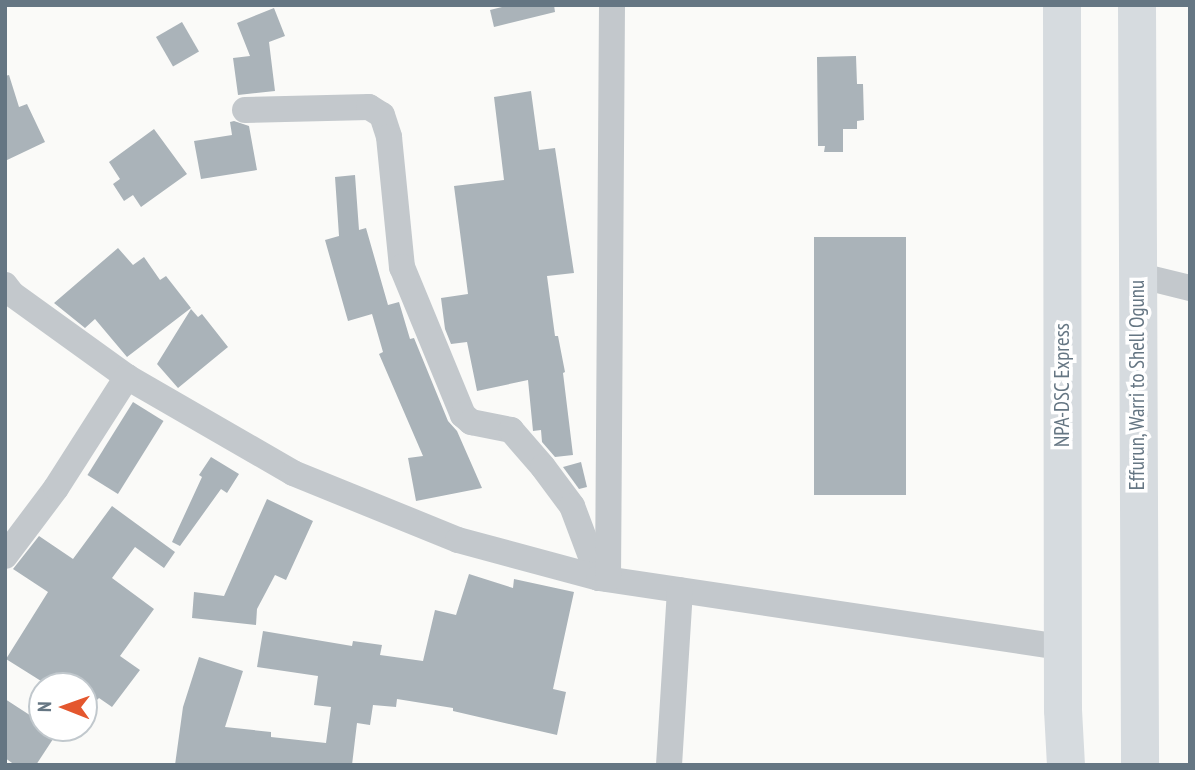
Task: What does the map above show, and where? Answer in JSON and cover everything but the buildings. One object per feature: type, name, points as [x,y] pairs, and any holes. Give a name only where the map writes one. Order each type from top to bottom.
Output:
[{"type":"main road","name":"NPA-DSC Express","points":[[1062,5],[1063,647],[1066,765]]},
{"type":"main road","name":"Effurun, Warri to Shell Ogunu","points":[[1137,5],[1140,765]]},
{"type":"street","points":[[604,579],[612,5]]},
{"type":"street","points":[[245,110],[369,107],[382,115],[389,137],[402,267],[463,415],[471,422],[511,430],[543,467],[572,506],[604,579]]},
{"type":"street","points":[[1137,275],[1190,288]]},
{"type":"street","points":[[5,285],[12,294],[127,377],[293,473],[458,540],[604,579],[1063,647]]},
{"type":"street","points":[[5,556],[55,488],[127,377]]},
{"type":"street","points":[[669,765],[680,590]]}]
